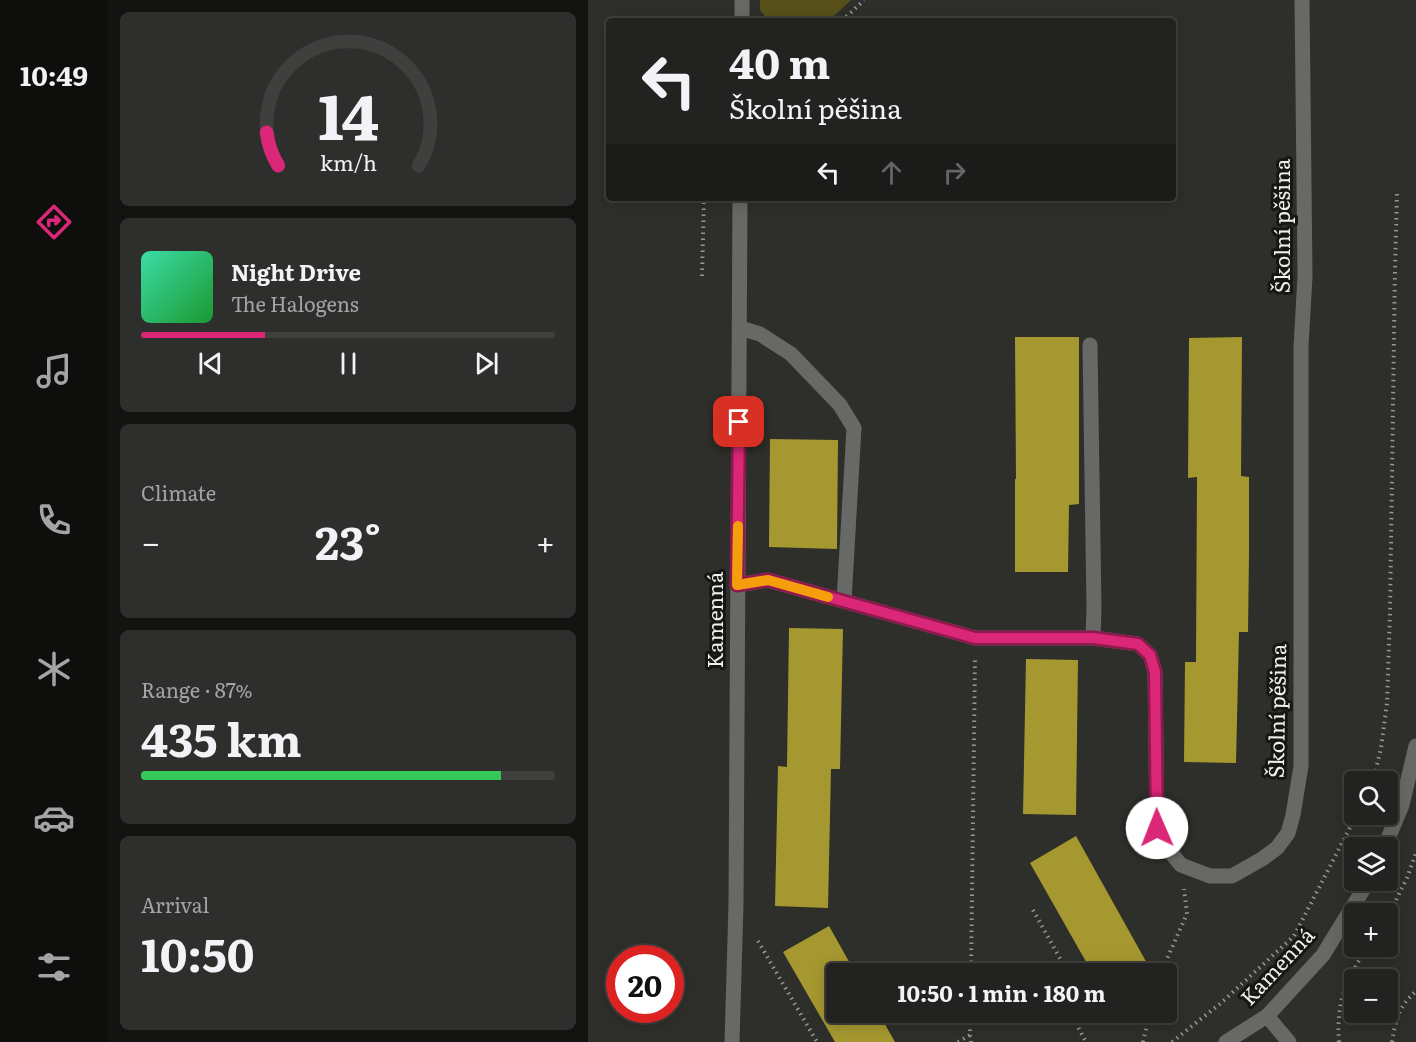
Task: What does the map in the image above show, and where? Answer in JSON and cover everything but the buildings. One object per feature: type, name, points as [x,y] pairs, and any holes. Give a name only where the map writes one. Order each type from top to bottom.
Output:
[{"type":"street","points":[[741,18],[742,0]]},
{"type":"street","name":"Školní pěšina","points":[[1181,865],[1210,876],[1232,876],[1277,848],[1288,833],[1301,766],[1301,347],[1305,276],[1302,0]]},
{"type":"street","name":"Kamenná","points":[[732,1042],[736,904],[740,201]]},
{"type":"street","points":[[740,328],[760,334],[791,354],[840,405],[854,428],[844,601]]},
{"type":"street","points":[[1090,345],[1093,638]]},
{"type":"street","points":[[737,585],[768,580],[975,638],[1093,638],[1138,644],[1150,655],[1155,672],[1157,828],[1167,848],[1181,865]]},
{"type":"street","points":[[1389,837],[1402,805],[1416,746]]},
{"type":"street","name":"Kamenná","points":[[1226,1042],[1267,1016],[1323,955],[1362,891]]},
{"type":"street","points":[[1267,1016],[1289,1042]]},
{"type":"path","points":[[845,18],[864,0]]},
{"type":"path","points":[[1376,771],[1387,703],[1397,194]]},
{"type":"path","points":[[702,276],[704,201]]},
{"type":"path","points":[[971,963],[975,638]]},
{"type":"path","points":[[1172,1042],[1221,1003],[1294,936],[1351,825]]},
{"type":"path","points":[[1394,903],[1416,853]]},
{"type":"path","points":[[1165,963],[1187,914],[1181,865]]},
{"type":"path","points":[[736,904],[817,1042]]},
{"type":"path","points":[[1033,910],[1063,963]]},
{"type":"path","points":[[1339,1042],[1338,1026],[1342,995],[1361,957]]},
{"type":"path","points":[[1392,1042],[1396,1020],[1402,1005],[1416,991]]},
{"type":"path","points":[[970,1023],[971,1042]]},
{"type":"path","points":[[1076,1023],[1086,1042]]},
{"type":"path","points":[[1143,1042],[1147,1023]]},
{"type":"path","points":[[958,1042],[970,1035]]},
{"type":"shaded area","points":[[760,0],[851,0],[830,18],[767,18],[760,10]]},
{"type":"slow traffic","points":[[738,526],[737,585],[768,580],[828,597]]},
{"type":"route","points":[[739,422],[737,585],[768,580],[975,638],[1093,638],[1138,644],[1150,655],[1155,672],[1157,828]]}]
